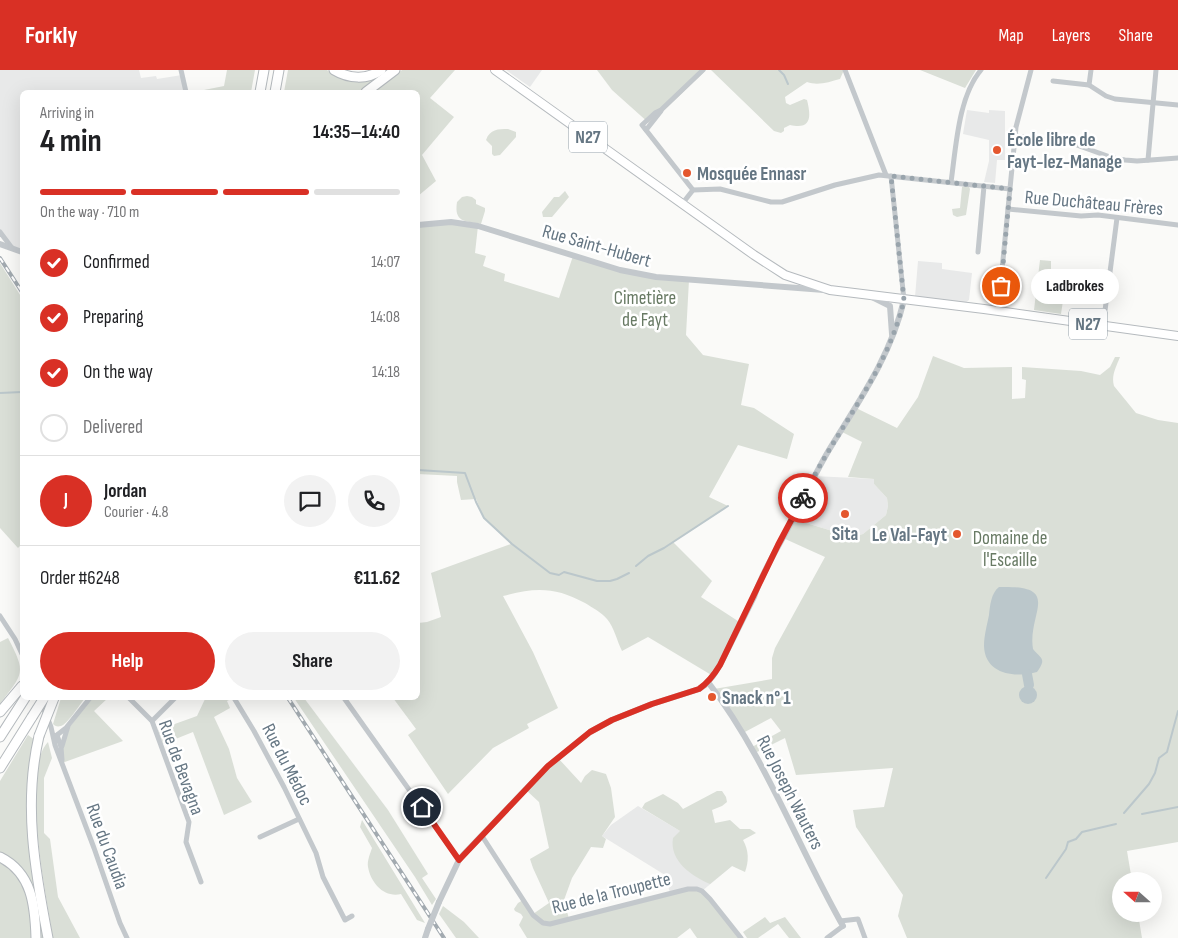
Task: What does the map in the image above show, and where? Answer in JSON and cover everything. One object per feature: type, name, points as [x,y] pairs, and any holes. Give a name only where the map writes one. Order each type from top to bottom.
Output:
[{"type":"highway","points":[[260,90],[264,70]]},
{"type":"highway","points":[[275,90],[279,70]]},
{"type":"highway","points":[[334,70],[349,77],[358,78],[378,73],[381,70]]},
{"type":"highway","points":[[369,90],[395,70]]},
{"type":"highway","points":[[0,712],[20,695]]},
{"type":"highway","points":[[0,737],[20,699]]},
{"type":"highway","points":[[0,768],[43,700]]},
{"type":"highway","points":[[48,938],[34,856],[30,811],[33,768],[39,736],[53,700]]},
{"type":"highway","points":[[0,857],[16,867],[28,886],[33,906],[36,938]]},
{"type":"main road","name":"N27","points":[[495,70],[769,265],[797,280],[830,290],[870,296],[998,311],[1178,336]]},
{"type":"street","points":[[182,70],[186,90]]},
{"type":"street","points":[[693,190],[642,125],[661,110],[703,70]]},
{"type":"street","points":[[425,938],[439,902],[459,860],[548,766],[590,732],[612,720],[652,704],[699,689],[708,682],[720,665],[778,545],[821,462],[861,400],[892,340],[904,300],[889,175],[845,70]]},
{"type":"street","points":[[951,182],[967,92],[974,78],[981,70]]},
{"type":"street","points":[[998,311],[1015,136],[1020,106],[1031,70]]},
{"type":"street","points":[[1090,85],[1091,70]]},
{"type":"street","points":[[1148,160],[1156,70]]},
{"type":"street","points":[[1053,82],[1090,85],[1106,96],[1115,99],[1178,105]]},
{"type":"street","points":[[1015,136],[1071,143],[1119,159],[1136,161],[1178,158]]},
{"type":"street","points":[[682,204],[693,190],[720,189],[771,202],[782,202],[835,185],[879,174],[1010,189]]},
{"type":"street","points":[[978,252],[984,186]]},
{"type":"street","name":"Rue Duchâteau Frères","points":[[1008,209],[1178,225]]},
{"type":"street","points":[[1102,326],[1117,218]]},
{"type":"street","name":"Rue Saint-Hubert","points":[[420,225],[451,222],[483,227],[632,273],[681,279],[777,284],[830,290]]},
{"type":"street","points":[[0,232],[13,248]]},
{"type":"street","points":[[0,244],[20,251]]},
{"type":"street","points":[[769,265],[780,275],[777,284]]},
{"type":"street","points":[[777,284],[787,279],[797,280],[796,285],[793,287]]},
{"type":"street","points":[[870,296],[890,306],[893,328],[892,340]]},
{"type":"street","points":[[0,616],[20,650]]},
{"type":"street","name":"Rue Joseph Wauters","points":[[708,682],[729,710],[755,753],[842,923]]},
{"type":"street","name":"Rue du Caudia","points":[[40,700],[62,747],[62,763]]},
{"type":"street","points":[[56,734],[66,728],[88,700]]},
{"type":"street","name":"Rue de Bevagna","points":[[131,700],[152,721],[189,822],[186,842],[201,882]]},
{"type":"street","points":[[152,721],[173,700]]},
{"type":"street","name":"Rue du Médoc","points":[[235,700],[258,738],[299,819],[316,854],[323,877],[344,920],[352,916]]},
{"type":"street","points":[[345,700],[459,860]]},
{"type":"street","name":"Rue du Caudia","points":[[56,734],[55,745],[127,938]]},
{"type":"street","name":"Rue du Médoc","points":[[260,837],[299,819]]},
{"type":"street","name":"Rue de la Troupette","points":[[482,836],[533,915],[543,923],[550,924],[688,888],[697,889],[710,898],[741,938]]},
{"type":"street","points":[[827,938],[842,923],[858,919],[865,938]]},
{"type":"shaded area","points":[[0,70],[139,70],[141,78],[156,76],[157,79],[182,75],[186,90],[20,90],[20,251],[13,248],[0,232]]},
{"type":"shaded area","points":[[506,70],[542,70],[530,87]]},
{"type":"shaded area","name":"École libre de Fayt-lez-Manage","points":[[967,110],[989,113],[989,110],[1005,111],[1005,160],[997,160],[995,183],[984,182],[989,161],[989,140],[963,134]]},
{"type":"shaded area","points":[[918,261],[942,263],[942,269],[972,273],[969,300],[965,303],[915,297]]},
{"type":"shaded area","points":[[814,476],[874,479],[874,484],[887,498],[886,515],[863,534],[852,537],[793,519]]},
{"type":"shaded area","points":[[999,587],[1019,588],[1031,591],[1037,596],[1038,604],[1032,636],[1033,649],[1042,659],[1042,664],[1037,672],[1020,675],[1003,672],[996,669],[986,656],[984,642],[990,604],[994,593]]},
{"type":"shaded area","points":[[1024,686],[1032,686],[1037,691],[1035,702],[1024,704],[1019,699],[1019,691]]},
{"type":"shaded area","points":[[638,806],[680,831],[732,866],[702,891],[670,893],[665,875],[602,836],[611,825]]},
{"type":"green space","points":[[227,70],[255,70],[251,90],[204,90],[224,86]]},
{"type":"green space","points":[[288,70],[327,70],[340,77],[347,78],[361,78],[383,74],[363,90],[284,90]]},
{"type":"green space","points":[[402,70],[455,70],[430,98],[454,117],[422,155],[436,181],[420,194],[420,90],[376,90]]},
{"type":"green space","points":[[597,70],[706,70],[650,124],[612,90]]},
{"type":"green space","points":[[711,70],[844,70],[840,79],[819,84],[807,82],[785,97],[786,103],[790,105],[804,99],[807,100],[809,116],[806,124],[790,125],[784,128],[784,131],[781,133],[774,131]]},
{"type":"green space","points":[[920,70],[976,70],[965,88]]},
{"type":"green space","points":[[508,129],[516,132],[516,137],[500,155],[494,156],[492,154],[492,146],[486,140],[488,136],[495,130]]},
{"type":"green space","points":[[965,186],[970,189],[966,215],[957,217],[953,215],[952,209],[960,208],[962,187]]},
{"type":"green space","points":[[565,191],[569,197],[552,217],[543,217],[542,212],[554,197],[559,197]]},
{"type":"green space","points":[[462,197],[472,197],[476,200],[476,204],[485,208],[481,224],[465,221],[457,213],[457,202]]},
{"type":"green space","name":"Cimetière de Fayt","points":[[433,223],[478,226],[475,253],[486,256],[483,266],[505,274],[504,281],[559,298],[573,256],[620,270],[689,280],[686,335],[703,355],[749,364],[741,405],[754,408],[794,434],[787,459],[738,445],[709,497],[728,506],[673,542],[712,581],[701,597],[741,623],[713,676],[648,637],[622,651],[612,626],[605,617],[585,603],[564,594],[555,591],[535,590],[503,596],[533,652],[558,708],[527,724],[529,728],[493,748],[448,794],[408,735],[416,729],[394,700],[420,700],[420,623],[441,617],[431,573],[511,544],[484,518],[476,499],[461,500],[457,476],[420,474],[420,225]]},
{"type":"green space","points":[[1040,260],[1051,261],[1051,272],[1067,274],[1061,314],[1034,310]]},
{"type":"green space","points":[[0,263],[20,295],[20,546],[18,548],[0,528]]},
{"type":"green space","name":"Domaine de l'Escaille","points":[[933,356],[964,368],[1012,367],[1012,399],[1025,398],[1026,380],[1022,379],[1022,367],[1081,371],[1100,375],[1110,367],[1115,357],[1120,357],[1114,375],[1114,386],[1136,413],[1158,420],[1178,423],[1178,842],[1127,851],[1130,872],[1112,872],[1112,922],[1139,922],[1142,938],[907,938],[898,916],[903,895],[856,827],[853,810],[884,807],[893,768],[796,775],[785,738],[755,753],[752,747],[781,731],[771,718],[743,733],[714,689],[772,679],[772,658],[775,648],[825,557],[783,538],[793,519],[852,537],[863,534],[886,515],[887,498],[874,484],[874,479],[848,477],[862,442],[840,431],[856,408],[897,428],[918,397]]},
{"type":"green space","points":[[8,638],[18,659],[20,673],[14,686],[0,704],[0,642]]},
{"type":"green space","points":[[60,700],[84,700],[64,725],[55,726],[53,724]]},
{"type":"green space","points":[[89,700],[106,700],[94,711],[123,741],[62,763],[63,737]]},
{"type":"green space","points":[[205,700],[229,700],[227,701],[230,708],[214,717],[229,749],[237,778],[252,802],[224,815],[193,732],[163,744],[158,730],[197,716]]},
{"type":"green space","points":[[295,700],[306,700],[388,810],[428,874],[422,878],[436,899],[432,905]]},
{"type":"green space","points":[[28,735],[35,740],[29,772],[45,938],[40,938],[35,900],[27,877],[12,859],[0,853],[0,781]]},
{"type":"green space","points":[[48,742],[52,758],[44,778],[44,833],[50,839],[58,897],[80,938],[53,938],[41,866],[36,806],[36,779],[40,757]]},
{"type":"green space","points":[[558,758],[581,783],[592,770],[606,774],[611,788],[615,817],[602,836],[606,839],[603,848],[591,847],[572,878],[564,900],[569,919],[688,889],[702,891],[741,938],[697,938],[690,928],[677,938],[527,938],[519,925],[523,917],[514,909],[523,900],[533,914],[549,903],[530,859],[549,848],[539,802],[526,790]]},
{"type":"green space","points":[[717,791],[722,791],[727,802],[712,810],[715,823],[730,820],[740,829],[750,829],[756,833],[743,840],[748,856],[745,872],[732,866],[710,884],[689,872],[678,861],[673,846],[673,838],[680,831],[642,808],[645,803],[663,794],[678,803],[683,809]]},
{"type":"green space","points":[[362,820],[425,923],[417,920],[401,894],[395,895],[384,892],[372,879],[368,865],[372,848],[360,827]]},
{"type":"green space","points":[[0,860],[14,869],[27,892],[33,938],[0,938]]},
{"type":"green space","points":[[443,906],[464,922],[479,938],[456,938],[439,914]]},
{"type":"green space","points":[[765,917],[770,923],[785,917],[801,938],[789,938],[778,924],[758,938],[747,938],[743,932]]},
{"type":"waterway","points":[[779,70],[784,75],[788,84]]},
{"type":"waterway","points":[[0,393],[20,392]]},
{"type":"waterway","points":[[420,470],[465,473],[484,518],[512,544],[550,573],[559,575],[564,572],[597,581],[610,581],[629,573]]},
{"type":"waterway","points":[[636,566],[648,556],[664,548],[728,506]]},
{"type":"waterway","points":[[1027,674],[1029,685]]},
{"type":"waterway","points":[[1124,813],[1149,784],[1155,773],[1159,758],[1167,752],[1178,711]]},
{"type":"waterway","points":[[1142,814],[1178,807]]},
{"type":"waterway","points":[[1046,878],[1066,849],[1068,842],[1076,839],[1082,832],[1116,824]]},
{"type":"railway","points":[[0,258],[20,289]]},
{"type":"railway","points":[[289,700],[444,938]]},
{"type":"way so far","points":[[803,498],[826,453],[856,408],[878,370],[900,318],[904,300],[891,176],[1010,189],[1001,286]]},
{"type":"place","name":"École libre de Fayt-lez-Manage","points":[[997,150]]},
{"type":"place","name":"Mosquée Ennasr","points":[[687,173]]},
{"type":"place","name":"Ladbrokes","points":[[1001,286]]},
{"type":"place","name":"Sita","points":[[845,514]]},
{"type":"place","name":"Le Val-Fayt","points":[[957,534]]},
{"type":"place","name":"Snack n° 1","points":[[712,697]]},
{"type":"route","points":[[422,807],[459,860],[548,766],[590,732],[612,720],[652,704],[699,689],[705,685],[720,665],[754,597],[758,585],[803,498]]}]
